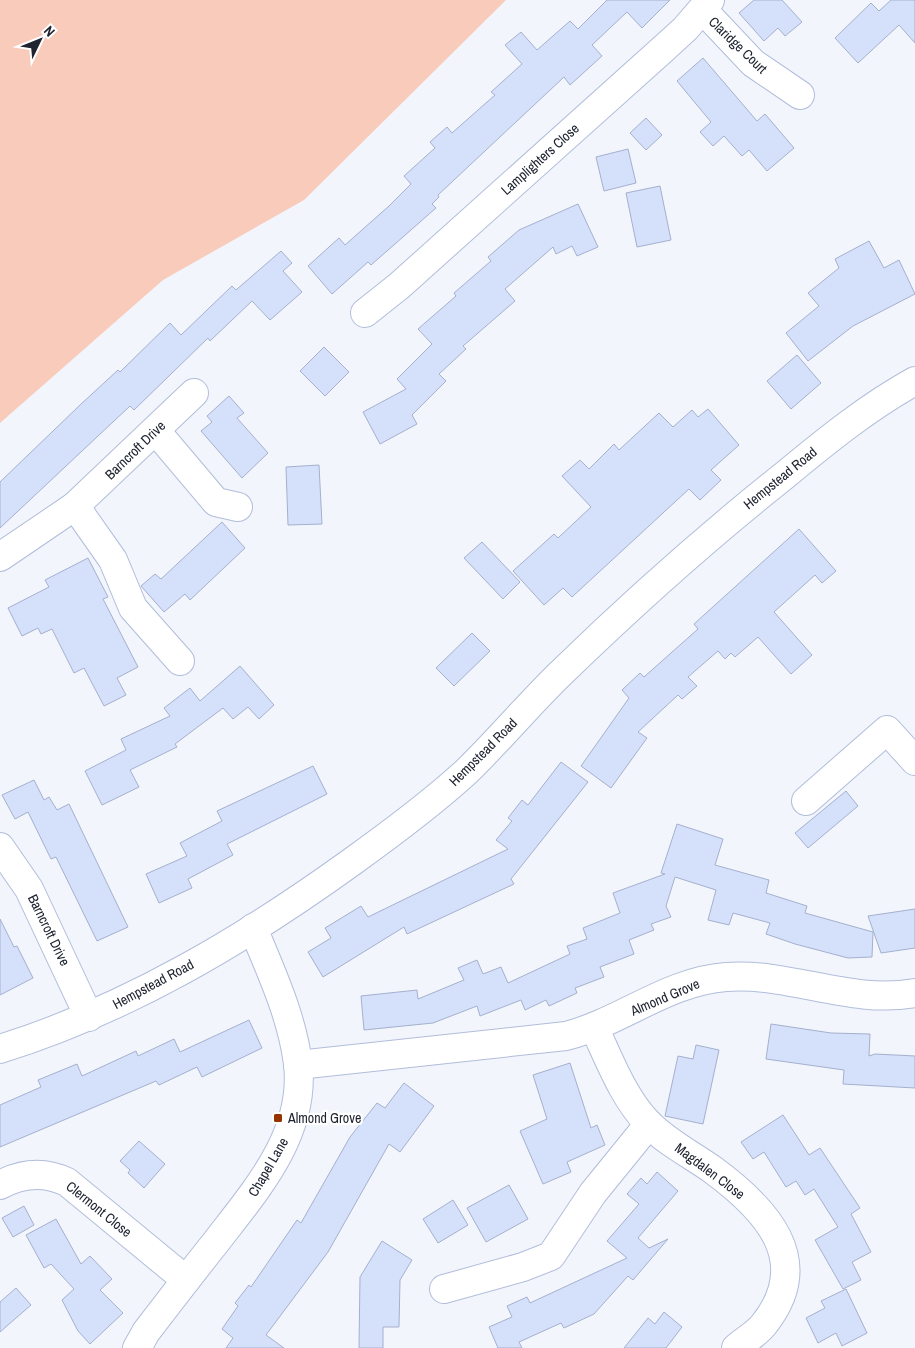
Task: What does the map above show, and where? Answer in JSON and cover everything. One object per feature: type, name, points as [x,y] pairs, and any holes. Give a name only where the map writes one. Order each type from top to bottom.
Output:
[{"type":"street","name":"Claridge Court","points":[[706,5],[752,63],[800,95]]},
{"type":"street","name":"Lamplighters Close","points":[[365,313],[436,253],[662,50],[706,5]]},
{"type":"street","name":"Hempstead Road","points":[[0,1049],[89,1017],[147,989],[253,928],[311,891],[450,786],[491,747],[560,674],[702,543],[823,444],[915,381]]},
{"type":"street","name":"Barncroft Drive","points":[[0,557],[76,506],[194,393]]},
{"type":"street","points":[[156,431],[216,502],[238,507]]},
{"type":"street","points":[[76,506],[113,560],[133,608],[180,661]]},
{"type":"street","points":[[806,801],[887,730],[915,761]]},
{"type":"street","name":"Barncroft Drive","points":[[0,848],[29,889],[89,1017]]},
{"type":"street","name":"Chapel Lane","points":[[137,1348],[146,1332],[252,1195],[274,1161],[292,1120],[297,1089],[298,1065],[287,1012],[253,928]]},
{"type":"street","name":"Almond Grove","points":[[298,1065],[566,1036],[594,1027],[678,988],[701,981],[726,977],[779,979],[866,995],[890,996],[915,993]]},
{"type":"street","name":"Magdalen Close","points":[[594,1027],[630,1097],[649,1124],[735,1188],[772,1225],[778,1238],[786,1266],[786,1280],[781,1294],[764,1325],[736,1348]]},
{"type":"street","points":[[444,1289],[523,1267],[551,1256],[593,1193],[649,1124]]},
{"type":"street","name":"Clermont Close","points":[[0,1185],[20,1176],[38,1174],[53,1176],[66,1182],[186,1280]]},
{"type":"shaded area","points":[[0,0],[506,0],[304,200],[163,280],[0,423]]},
{"type":"building","points":[[607,0],[670,0],[642,28],[627,12],[592,45],[602,56],[570,85],[564,77],[438,195],[439,197],[432,204],[436,208],[371,265],[368,262],[332,294],[308,266],[339,238],[345,245],[389,206],[411,184],[404,176],[435,148],[430,142],[447,127],[452,133],[495,95],[491,92],[522,64],[505,45],[521,32],[537,50],[570,21],[578,29]]},
{"type":"building","points":[[754,0],[782,0],[802,22],[785,36],[778,28],[764,41],[739,13]]},
{"type":"building","points":[[891,0],[915,0],[915,43],[899,25],[858,63],[835,38],[871,3],[879,11]]},
{"type":"building","points":[[703,58],[757,121],[765,114],[794,148],[767,171],[749,150],[742,156],[724,136],[713,146],[700,132],[711,122],[677,81]]},
{"type":"building","points":[[646,118],[662,135],[646,150],[630,133]]},
{"type":"building","points":[[628,149],[636,183],[604,191],[596,157]]},
{"type":"building","points":[[660,186],[671,240],[637,247],[626,193]]},
{"type":"building","points":[[578,204],[598,247],[577,256],[572,246],[556,254],[553,247],[505,289],[515,301],[463,346],[466,349],[439,374],[446,381],[412,415],[417,424],[380,444],[363,412],[406,389],[397,379],[432,344],[418,329],[456,296],[454,293],[491,261],[488,257],[519,230]]},
{"type":"building","points":[[869,241],[884,268],[899,260],[915,294],[853,326],[808,361],[786,333],[819,306],[808,293],[839,268],[835,259]]},
{"type":"building","points":[[281,251],[292,263],[283,271],[302,292],[270,320],[252,301],[210,341],[208,338],[134,410],[130,406],[0,528],[0,482],[118,370],[120,372],[170,323],[181,335],[232,286],[236,290]]},
{"type":"building","points":[[324,347],[349,372],[325,396],[300,371]]},
{"type":"building","points":[[797,355],[821,383],[791,409],[767,381]]},
{"type":"building","points":[[229,396],[244,413],[237,418],[268,453],[242,478],[201,431],[212,422],[207,416]]},
{"type":"building","points":[[708,409],[739,445],[711,470],[721,480],[700,500],[689,489],[572,597],[563,588],[544,605],[513,571],[554,534],[558,538],[591,507],[562,476],[580,460],[589,469],[614,444],[619,450],[659,413],[673,427],[692,410],[698,417]]},
{"type":"building","points":[[319,465],[322,524],[288,525],[286,467]]},
{"type":"building","points":[[222,522],[245,548],[190,600],[185,594],[164,612],[141,586],[155,574],[161,579]]},
{"type":"building","points":[[799,529],[836,571],[822,583],[815,575],[774,612],[812,655],[791,674],[758,637],[735,657],[731,653],[725,659],[718,651],[688,677],[697,686],[682,699],[678,695],[638,732],[647,738],[611,788],[581,766],[629,698],[622,690],[640,673],[644,677],[698,629],[694,624]]},
{"type":"building","points":[[482,542],[520,582],[503,599],[464,558]]},
{"type":"building","points":[[88,558],[108,597],[103,599],[138,667],[117,678],[126,695],[104,706],[84,668],[74,673],[52,629],[41,634],[38,628],[22,636],[8,608],[49,587],[45,580]]},
{"type":"building","points":[[472,633],[490,651],[454,686],[436,668]]},
{"type":"building","points":[[240,666],[274,705],[259,719],[248,707],[233,719],[223,708],[175,744],[177,747],[130,770],[139,787],[102,805],[85,771],[126,750],[121,739],[170,716],[164,708],[190,688],[200,701]]},
{"type":"building","points":[[561,762],[588,782],[511,879],[514,884],[407,934],[404,927],[323,977],[308,952],[331,938],[325,928],[361,906],[368,917],[508,849],[496,840],[512,821],[508,818],[522,800],[528,805]]},
{"type":"building","points":[[313,766],[327,794],[227,844],[233,855],[188,879],[192,888],[159,903],[146,874],[187,856],[180,843],[222,821],[217,811]]},
{"type":"building","points":[[34,780],[44,800],[49,797],[57,810],[69,804],[128,927],[97,941],[56,857],[51,859],[28,812],[15,819],[2,795]]},
{"type":"building","points":[[846,791],[858,806],[808,848],[795,833]]},
{"type":"building","points":[[677,824],[723,839],[715,865],[769,880],[766,893],[807,906],[805,913],[873,932],[872,957],[848,958],[795,944],[766,934],[770,923],[733,913],[729,925],[708,920],[716,890],[675,877],[666,906],[671,917],[651,924],[654,930],[629,940],[634,954],[600,967],[604,977],[575,988],[577,993],[549,1006],[546,1000],[525,1010],[521,1000],[480,1016],[477,1006],[433,1023],[364,1030],[361,996],[417,990],[418,999],[464,980],[458,968],[477,960],[483,974],[501,967],[508,983],[570,954],[567,946],[587,939],[583,928],[620,913],[613,893],[665,874],[661,873]]},
{"type":"building","points":[[915,909],[915,948],[881,953],[868,916]]},
{"type":"building","points":[[0,919],[14,947],[17,946],[33,978],[0,995]]},
{"type":"building","points":[[249,1020],[262,1048],[202,1077],[197,1067],[159,1085],[156,1081],[0,1147],[0,1105],[41,1087],[38,1080],[77,1064],[82,1076],[136,1051],[138,1056],[174,1039],[180,1052]]},
{"type":"building","points":[[771,1024],[831,1033],[870,1034],[869,1056],[875,1054],[915,1056],[915,1088],[843,1084],[844,1070],[766,1059]]},
{"type":"building","points":[[696,1045],[719,1050],[703,1124],[665,1116],[678,1056],[693,1059]]},
{"type":"building","points":[[570,1063],[591,1128],[597,1125],[605,1145],[567,1162],[571,1172],[543,1184],[520,1131],[547,1119],[533,1075]]},
{"type":"building","points":[[404,1083],[434,1106],[400,1152],[389,1144],[328,1252],[266,1335],[284,1348],[226,1348],[233,1338],[222,1329],[238,1306],[235,1303],[249,1285],[251,1287],[297,1220],[301,1223],[350,1137],[377,1103],[385,1108]]},
{"type":"building","points":[[783,1115],[809,1155],[820,1148],[860,1208],[851,1214],[871,1252],[852,1262],[861,1280],[843,1289],[815,1240],[838,1227],[814,1189],[805,1195],[796,1181],[786,1187],[764,1152],[753,1159],[741,1142]]},
{"type":"building","points":[[139,1141],[165,1164],[144,1188],[128,1173],[130,1170],[120,1161]]},
{"type":"building","points":[[657,1172],[678,1191],[638,1238],[649,1248],[668,1239],[633,1280],[628,1276],[594,1314],[564,1328],[561,1323],[519,1342],[522,1348],[498,1348],[489,1327],[512,1317],[507,1306],[527,1297],[530,1303],[627,1258],[607,1241],[639,1204],[627,1194],[641,1178],[647,1184]]},
{"type":"building","points":[[509,1185],[528,1219],[486,1242],[467,1208]]},
{"type":"building","points":[[453,1200],[468,1225],[438,1243],[423,1219]]},
{"type":"building","points":[[24,1206],[34,1225],[13,1237],[2,1218]]},
{"type":"building","points":[[56,1219],[81,1264],[90,1256],[112,1279],[100,1290],[123,1313],[90,1344],[78,1331],[62,1300],[74,1289],[51,1264],[44,1268],[26,1235]]},
{"type":"building","points":[[382,1241],[412,1260],[400,1280],[399,1327],[383,1327],[383,1348],[359,1348],[360,1277]]},
{"type":"building","points":[[16,1288],[31,1305],[0,1332],[0,1302]]},
{"type":"building","points":[[846,1289],[867,1333],[842,1346],[836,1333],[818,1343],[806,1318],[825,1308],[821,1301]]},
{"type":"building","points":[[664,1312],[682,1327],[666,1348],[624,1348],[648,1318],[655,1324]]},
{"type":"place","name":"Almond Grove","points":[[278,1118]]}]
